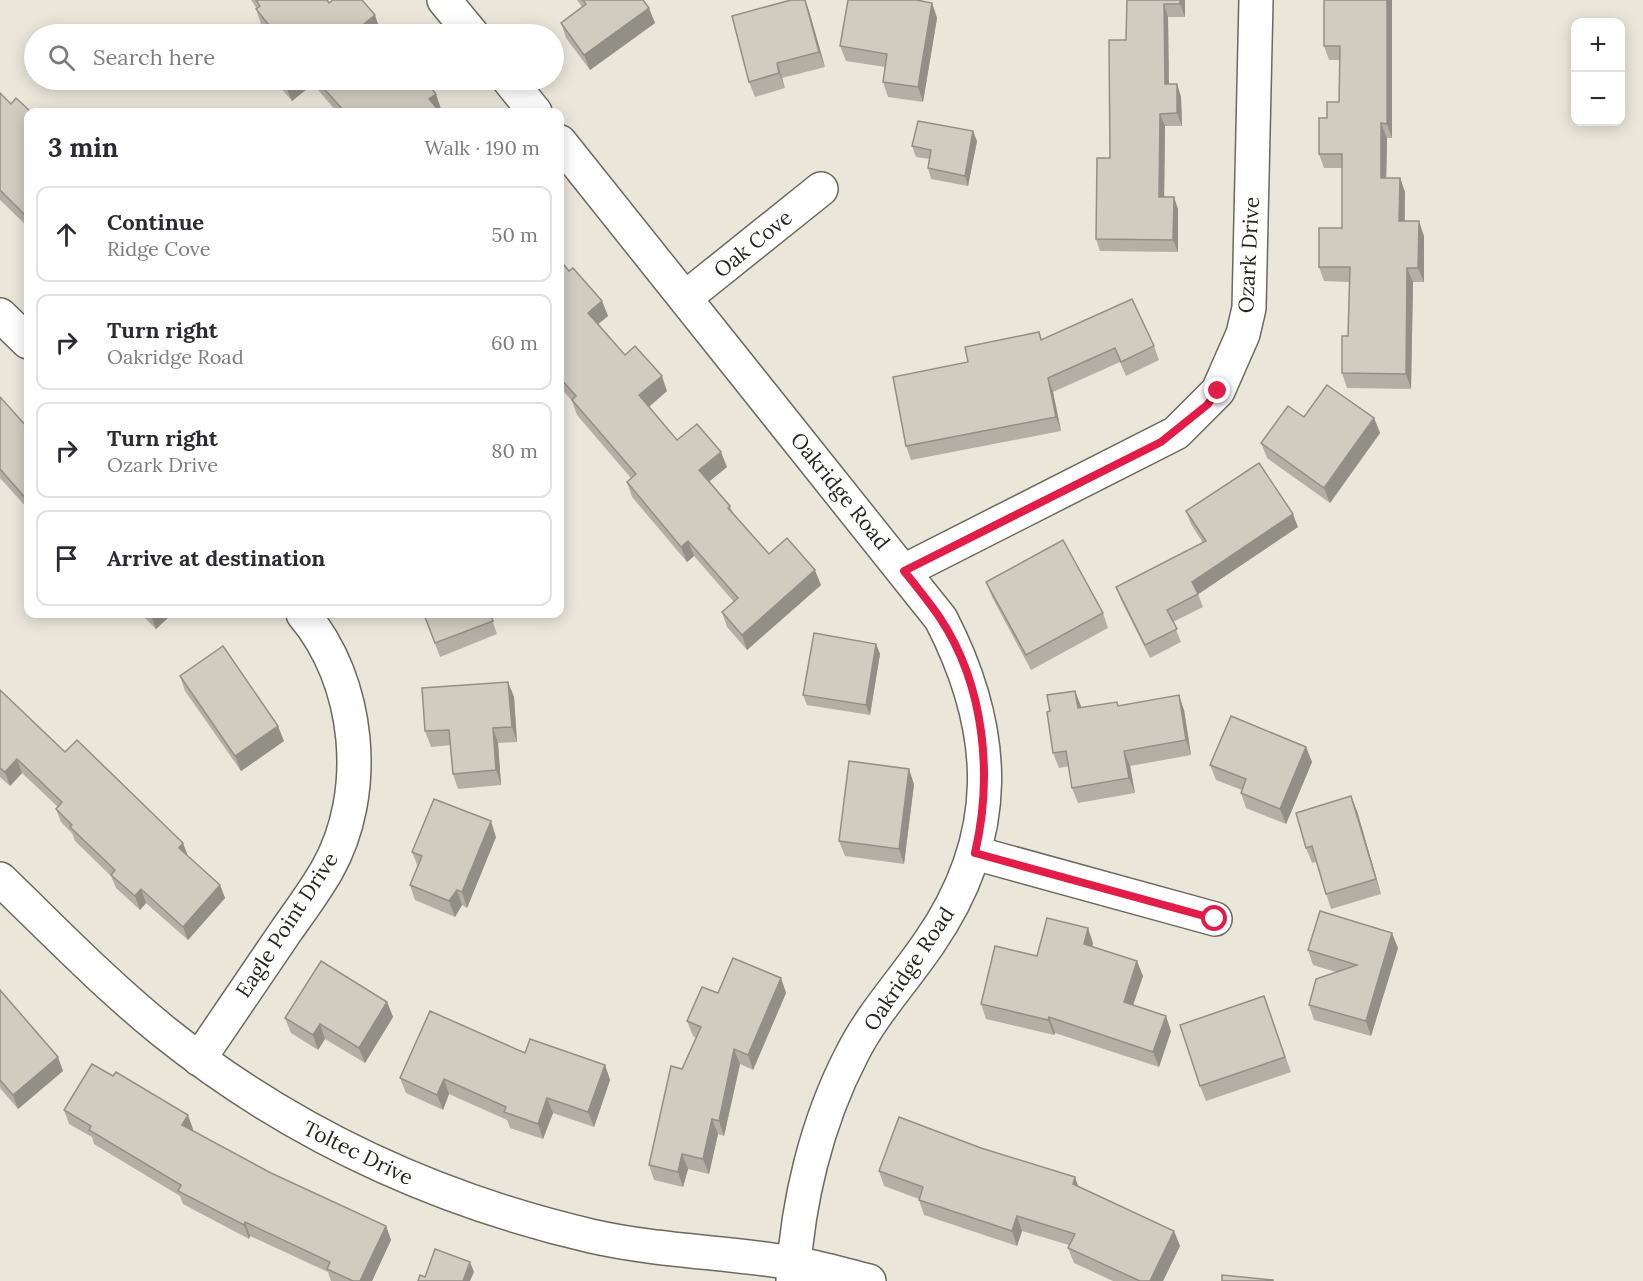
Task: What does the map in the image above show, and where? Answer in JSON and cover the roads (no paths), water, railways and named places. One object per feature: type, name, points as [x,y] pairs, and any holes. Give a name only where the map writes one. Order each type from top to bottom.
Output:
[{"type":"street","points":[[444,0],[464,24]]},
{"type":"street","name":"Ozark Drive","points":[[904,571],[1161,442],[1207,405],[1218,391],[1243,334],[1249,308],[1256,0]]},
{"type":"street","points":[[517,90],[532,108]]},
{"type":"street","name":"Oakridge Road","points":[[564,147],[940,619],[971,689],[980,726],[985,784],[983,818],[975,853],[954,903],[852,1054],[819,1133],[801,1212],[793,1272]]},
{"type":"street","name":"Oak Cove","points":[[685,298],[821,189]]},
{"type":"street","points":[[0,315],[24,338]]},
{"type":"street","name":"Eagle Point Drive","points":[[199,1059],[327,870],[344,831],[352,788],[354,749],[350,714],[344,690],[327,651],[306,618]]},
{"type":"street","points":[[975,853],[1215,919]]},
{"type":"street","name":"Toltec Drive","points":[[0,879],[117,992],[199,1059],[239,1088],[314,1134],[433,1189],[524,1219],[594,1236],[793,1272],[869,1281]]}]
